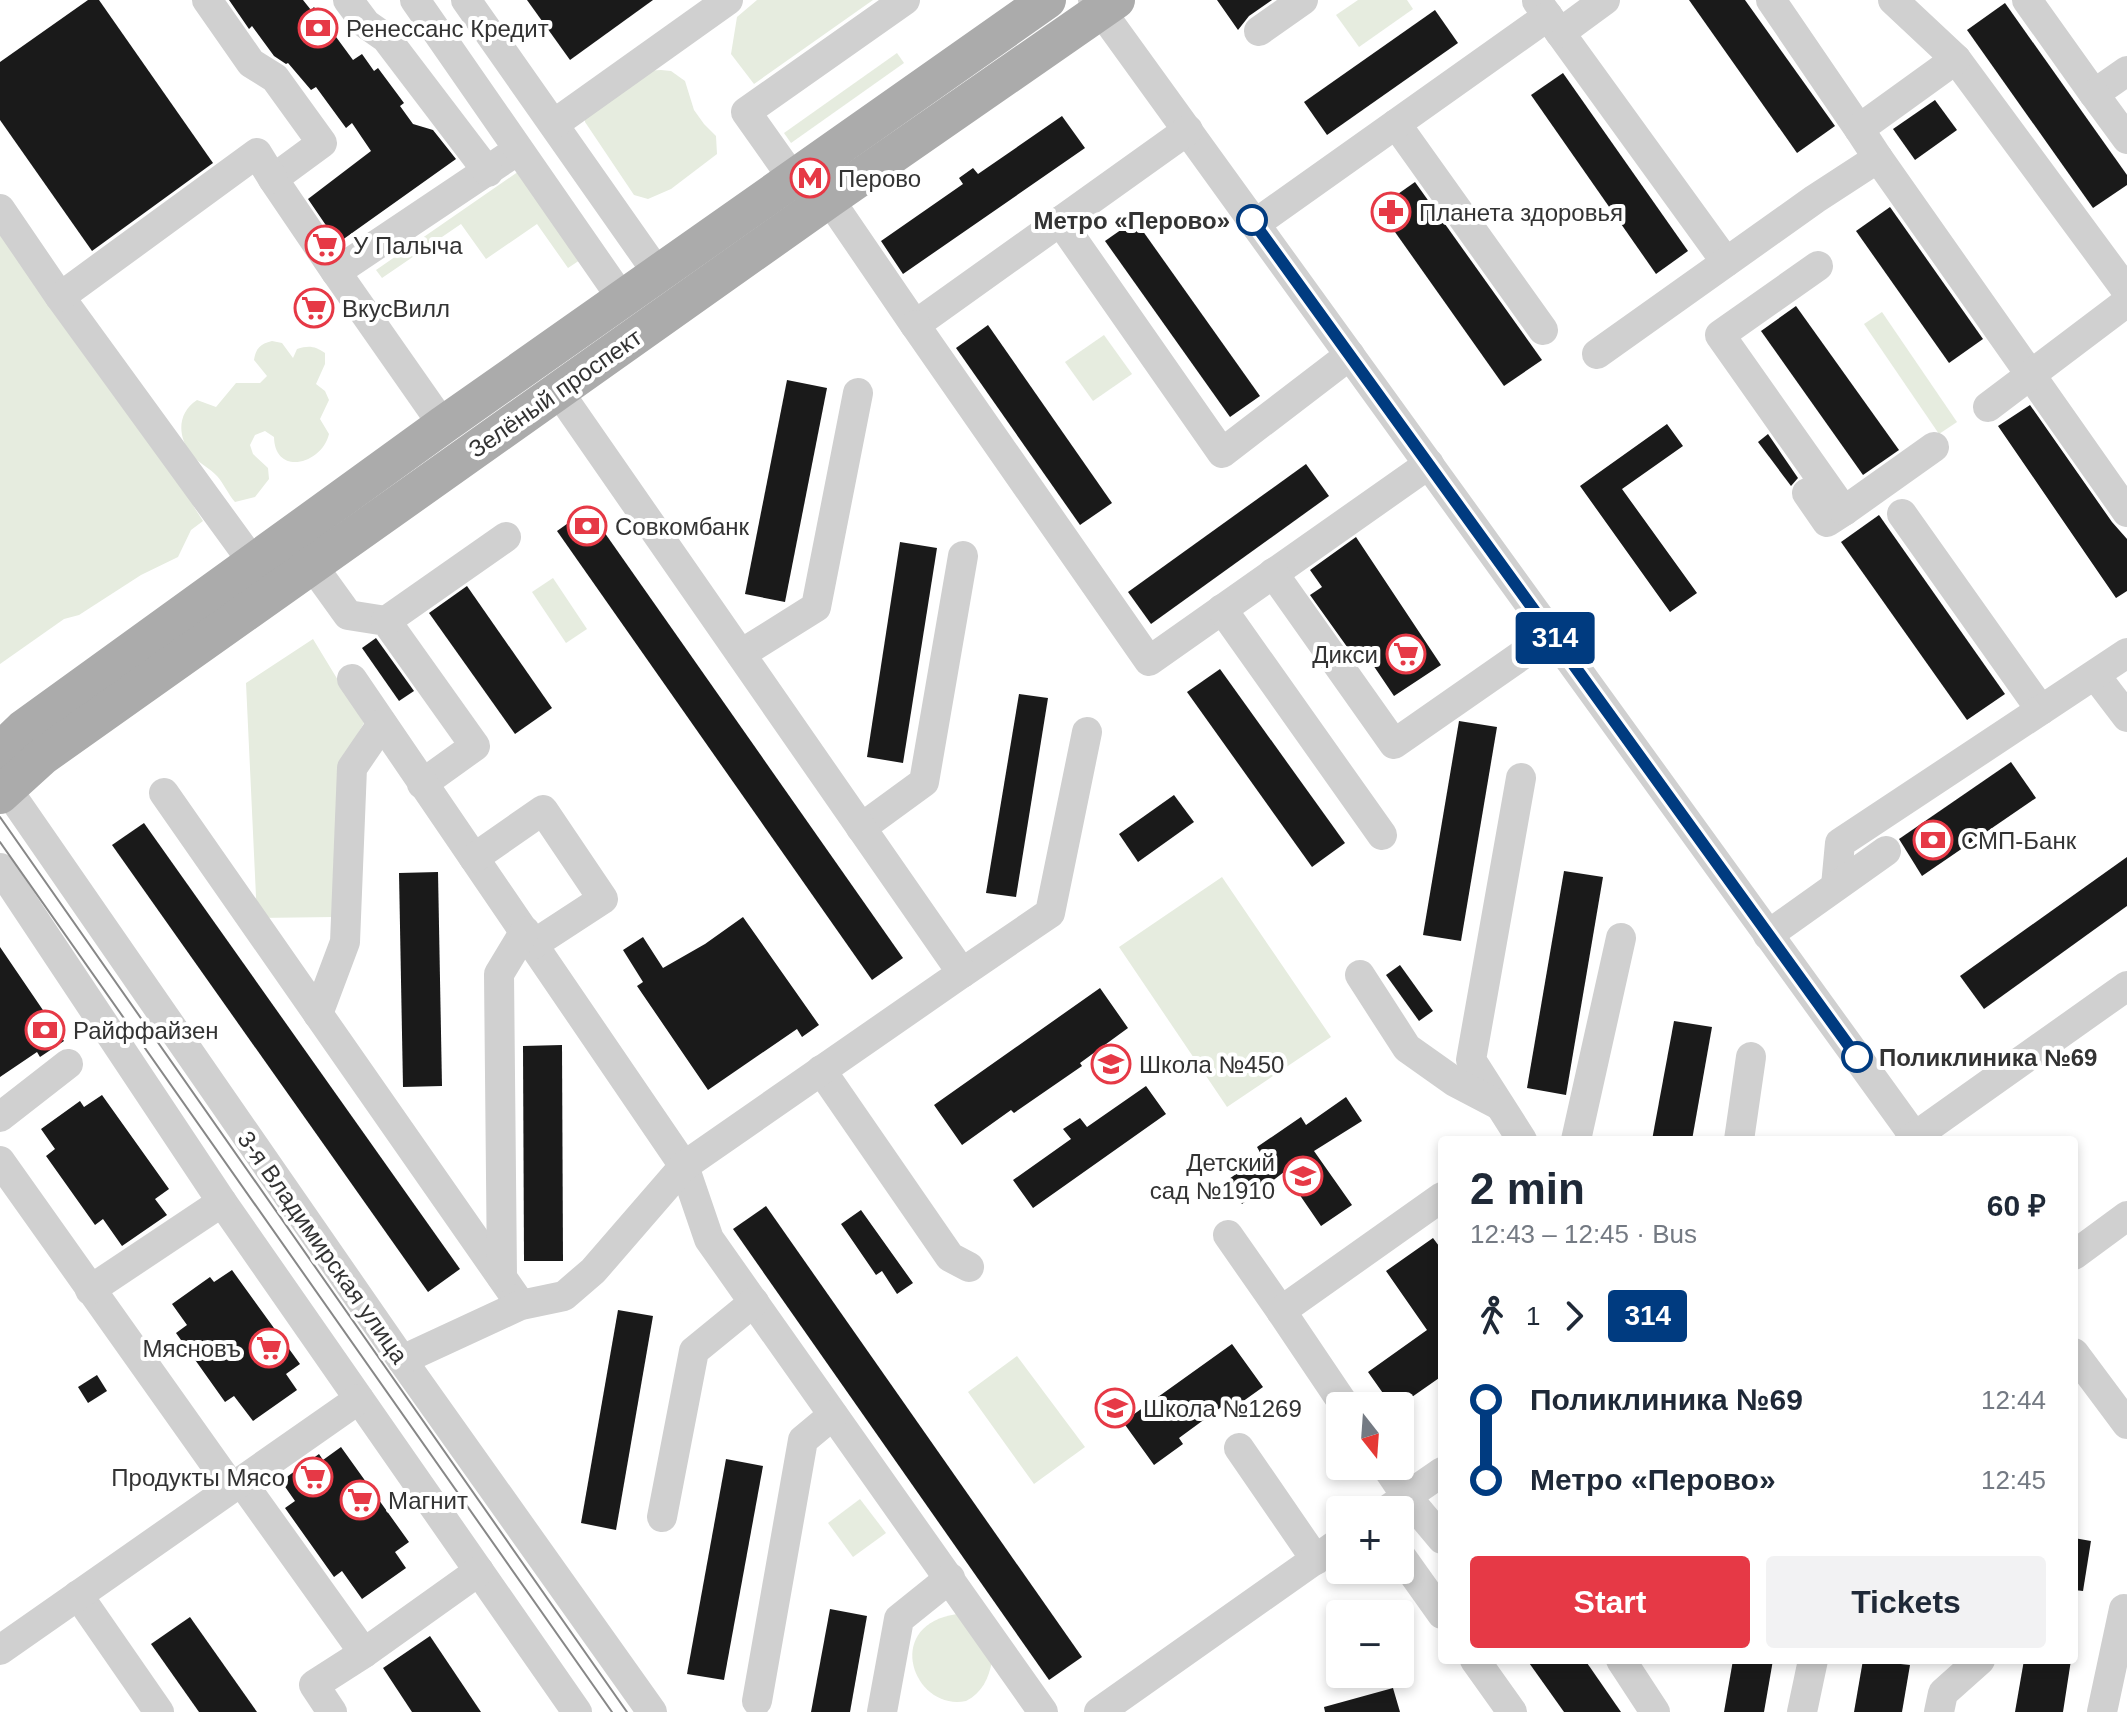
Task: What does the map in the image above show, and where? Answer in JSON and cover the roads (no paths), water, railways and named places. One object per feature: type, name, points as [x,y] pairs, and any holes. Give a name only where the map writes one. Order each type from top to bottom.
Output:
[{"type":"main road","name":"Зелёный проспект","points":[[0,751],[23,729],[252,561],[1047,0]]},
{"type":"main road","name":"Зелёный проспект","points":[[2,787],[1103,3]]},
{"type":"street","points":[[207,0],[251,63],[275,78],[322,143],[273,179]]},
{"type":"street","points":[[348,0],[366,24],[386,38],[488,172]]},
{"type":"street","points":[[415,0],[623,300]]},
{"type":"street","points":[[466,0],[659,275]]},
{"type":"street","points":[[554,124],[728,0]]},
{"type":"street","points":[[794,180],[746,112],[905,0]]},
{"type":"street","points":[[1259,31],[1303,0]]},
{"type":"street","points":[[1255,224],[1548,16],[1605,0]]},
{"type":"street","points":[[1771,0],[2127,512]]},
{"type":"street","points":[[1893,0],[1956,59],[2127,291]]},
{"type":"street","points":[[2027,0],[2127,139]]},
{"type":"street","points":[[1103,3],[1255,224],[1912,1136]]},
{"type":"street","points":[[1548,16],[1726,262]]},
{"type":"street","points":[[1859,129],[1956,59]]},
{"type":"street","points":[[2094,94],[2127,71]]},
{"type":"street","points":[[1396,124],[1543,330]]},
{"type":"street","points":[[915,325],[1188,130]]},
{"type":"street","points":[[336,272],[518,150]]},
{"type":"street","points":[[60,297],[257,153],[443,425]]},
{"type":"street","points":[[1597,354],[1878,158]]},
{"type":"street","points":[[829,199],[1149,661],[1429,464]]},
{"type":"street","points":[[0,209],[60,297],[252,561]]},
{"type":"street","points":[[1060,221],[1222,453],[1350,355]]},
{"type":"street","points":[[1818,266],[1720,335],[1844,511]]},
{"type":"street","points":[[1988,407],[2127,302]]},
{"type":"street","points":[[558,391],[962,973]]},
{"type":"street","points":[[741,654],[816,607],[858,393]]},
{"type":"street","points":[[1807,493],[1827,522],[1934,447]]},
{"type":"street","points":[[1902,514],[2041,710]]},
{"type":"street","points":[[312,565],[348,615],[386,621],[506,537]]},
{"type":"street","points":[[861,828],[924,782],[963,556]]},
{"type":"street","points":[[1273,573],[1394,744],[1552,634]]},
{"type":"street","points":[[1222,609],[1382,835]]},
{"type":"street","points":[[386,621],[475,746],[422,784]]},
{"type":"street","points":[[1836,886],[1840,843],[2127,653]]},
{"type":"street","points":[[2095,675],[2127,717]]},
{"type":"street","points":[[352,679],[684,1166],[709,1239],[1043,1712]]},
{"type":"street","points":[[318,1014],[345,942],[352,768],[382,724]]},
{"type":"street","points":[[402,1360],[521,1305],[564,1296],[593,1271],[684,1166],[1050,913],[1087,732]]},
{"type":"street","points":[[1519,1136],[1471,1060],[1521,778]]},
{"type":"street","name":"3-я Владимирская улица","points":[[2,787],[652,1712]]},
{"type":"street","points":[[164,793],[521,1305]]},
{"type":"street","points":[[474,858],[543,810],[603,899],[529,937],[499,974],[502,1277]]},
{"type":"street","points":[[1768,935],[1886,851]]},
{"type":"street","points":[[0,868],[222,1202],[577,1712]]},
{"type":"street","points":[[1577,1136],[1621,938]]},
{"type":"street","points":[[1360,975],[1407,1048],[1455,1082],[1499,1105]]},
{"type":"street","points":[[1918,1136],[2127,986]]},
{"type":"street","points":[[1740,1136],[1751,1057]]},
{"type":"street","points":[[0,1117],[68,1064]]},
{"type":"street","points":[[821,1070],[950,1257],[969,1267]]},
{"type":"street","points":[[0,1161],[90,1290],[364,1653]]},
{"type":"street","points":[[90,1290],[222,1202]]},
{"type":"street","points":[[1281,1311],[1438,1209]]},
{"type":"street","points":[[2078,1252],[2127,1216]]},
{"type":"street","points":[[1228,1235],[1336,1392]]},
{"type":"street","points":[[662,1517],[694,1351],[754,1302]]},
{"type":"street","points":[[2078,1358],[2127,1424]]},
{"type":"street","points":[[0,1650],[359,1399]]},
{"type":"street","points":[[757,1701],[803,1440],[833,1415]]},
{"type":"street","points":[[1239,1448],[1326,1549]]},
{"type":"street","points":[[1407,1496],[1438,1475]]},
{"type":"street","points":[[1414,1517],[1438,1536]]},
{"type":"street","points":[[1099,1712],[1326,1552]]},
{"type":"street","points":[[332,1712],[314,1685],[479,1571]]},
{"type":"street","points":[[1414,1575],[1438,1608]]},
{"type":"street","points":[[882,1712],[899,1619],[950,1578]]},
{"type":"street","points":[[78,1595],[149,1705]]},
{"type":"street","points":[[2102,1712],[2124,1609]]},
{"type":"street","points":[[1478,1664],[1512,1712]]},
{"type":"street","points":[[1624,1664],[1655,1712]]},
{"type":"street","points":[[1802,1712],[1812,1664]]},
{"type":"street","points":[[1939,1712],[1943,1693],[1976,1664]]},
{"type":"tram line","points":[[0,817],[627,1712]]},
{"type":"tram line","points":[[0,842],[612,1712]]},
{"type":"place","name":"Ренессанс Кредит","points":[[318,28]]},
{"type":"place","name":"Перово","points":[[810,178]]},
{"type":"place","name":"Планета здоровья","points":[[1391,212]]},
{"type":"place","name":"Метро «Перово»","points":[[1252,220]]},
{"type":"place","name":"У Палыча","points":[[325,245]]},
{"type":"place","name":"ВкусВилл","points":[[314,308]]},
{"type":"place","name":"Совкомбанк","points":[[587,526]]},
{"type":"place","name":"Дикси","points":[[1406,654]]},
{"type":"place","name":"СМП-Банк","points":[[1933,840]]},
{"type":"place","name":"Райффайзен","points":[[45,1030]]},
{"type":"place","name":"Поликлиника №69","points":[[1857,1057]]},
{"type":"place","name":"Школа №450","points":[[1111,1064]]},
{"type":"place","name":"Детский сад №1910","points":[[1303,1176]]},
{"type":"place","name":"Мясновъ","points":[[269,1348]]},
{"type":"place","name":"Школа №1269","points":[[1115,1408]]},
{"type":"place","name":"Продукты Мясо","points":[[313,1477]]},
{"type":"place","name":"Магнит","points":[[360,1500]]}]
